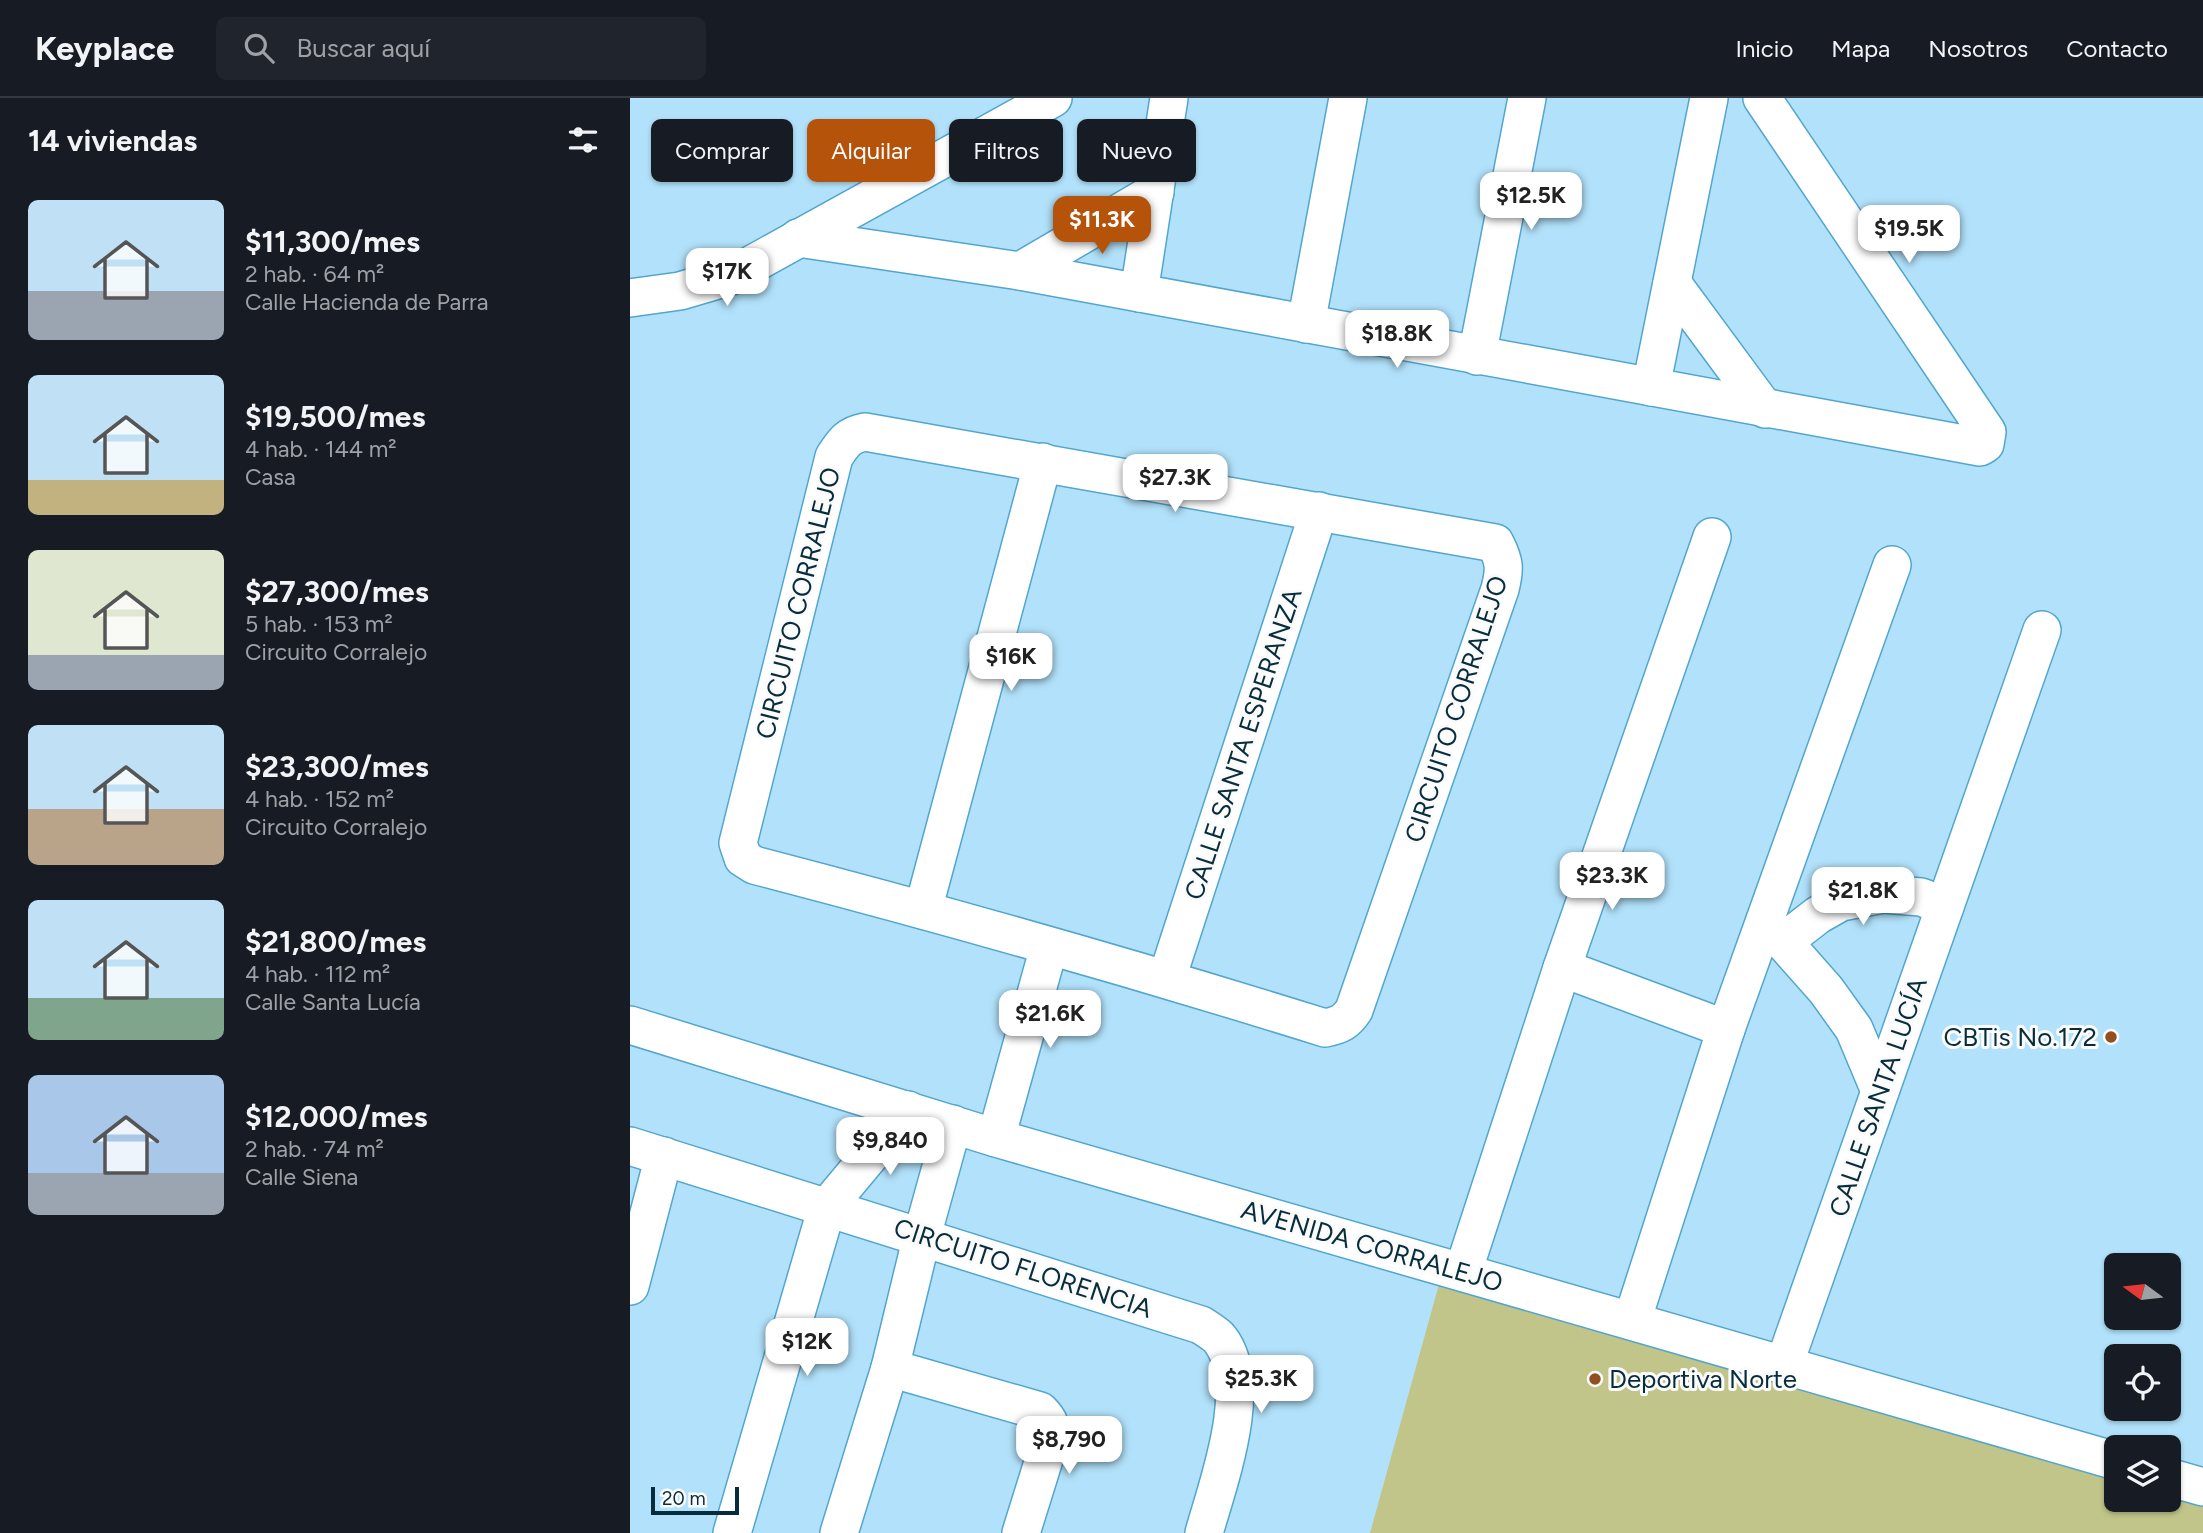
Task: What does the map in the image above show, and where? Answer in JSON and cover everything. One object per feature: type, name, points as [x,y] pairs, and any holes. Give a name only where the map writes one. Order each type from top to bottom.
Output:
[{"type":"street","points":[[630,298],[709,284],[731,276],[1053,98]]},
{"type":"street","points":[[1139,293],[1169,98]]},
{"type":"street","points":[[1306,324],[1348,98]]},
{"type":"street","points":[[1477,356],[1527,98]]},
{"type":"street","points":[[1651,387],[1709,98]]},
{"type":"street","points":[[798,238],[1020,271],[1765,409],[1980,447],[1985,444],[1987,432],[1762,98]]},
{"type":"street","points":[[1020,271],[1155,192]]},
{"type":"street","points":[[1672,283],[1765,409]]},
{"type":"street","name":"CIRCUITO CORRALEJO","points":[[865,432],[1043,462],[1495,543],[1502,556],[1505,572],[1500,589],[1354,1010],[1348,1020],[1338,1026],[1325,1028],[1167,978],[1049,947],[923,909],[754,865],[743,858],[738,843],[834,457],[843,443],[852,434],[865,432]]},
{"type":"street","points":[[923,909],[1043,462]]},
{"type":"street","name":"CALLE SANTA ESPERANZA","points":[[1167,978],[1319,511]]},
{"type":"street","points":[[1464,1272],[1562,968],[1712,537]]},
{"type":"street","points":[[1632,1321],[1726,1029],[1774,931],[1892,565]]},
{"type":"street","name":"CALLE SANTA LUCÍA","points":[[1784,1365],[2042,630]]},
{"type":"street","points":[[1774,931],[1818,915],[1841,902],[1884,894],[1920,897],[1945,906]]},
{"type":"street","points":[[1774,931],[1826,990],[1854,1029],[1880,1091]]},
{"type":"street","points":[[996,1138],[1049,947]]},
{"type":"street","points":[[1562,968],[1726,1029]]},
{"type":"street","name":"AVENIDA CORRALEJO","points":[[630,1025],[996,1138],[2104,1458]]},
{"type":"street","points":[[732,1533],[827,1207],[908,1110]]},
{"type":"street","points":[[839,1533],[890,1368],[953,1124]]},
{"type":"street","points":[[630,1286],[647,1151]]},
{"type":"street","name":"CIRCUITO FLORENCIA","points":[[647,1151],[1201,1325],[1218,1337],[1230,1358],[1234,1383],[1225,1458],[1204,1533]]},
{"type":"street","points":[[890,1368],[1040,1411],[1048,1419],[1050,1440],[1021,1533]]},
{"type":"street","points":[[2181,1481],[2203,1487]]},
{"type":"green space","name":"Deportiva Norte","points":[[1439,1284],[2104,1470],[2104,1512],[2181,1512],[2181,1492],[2203,1498],[2203,1533],[1370,1533]]},
{"type":"place","name":"CBTis No.172","points":[[2111,1037]]},
{"type":"place","name":"Deportiva Norte","points":[[1595,1379]]}]
